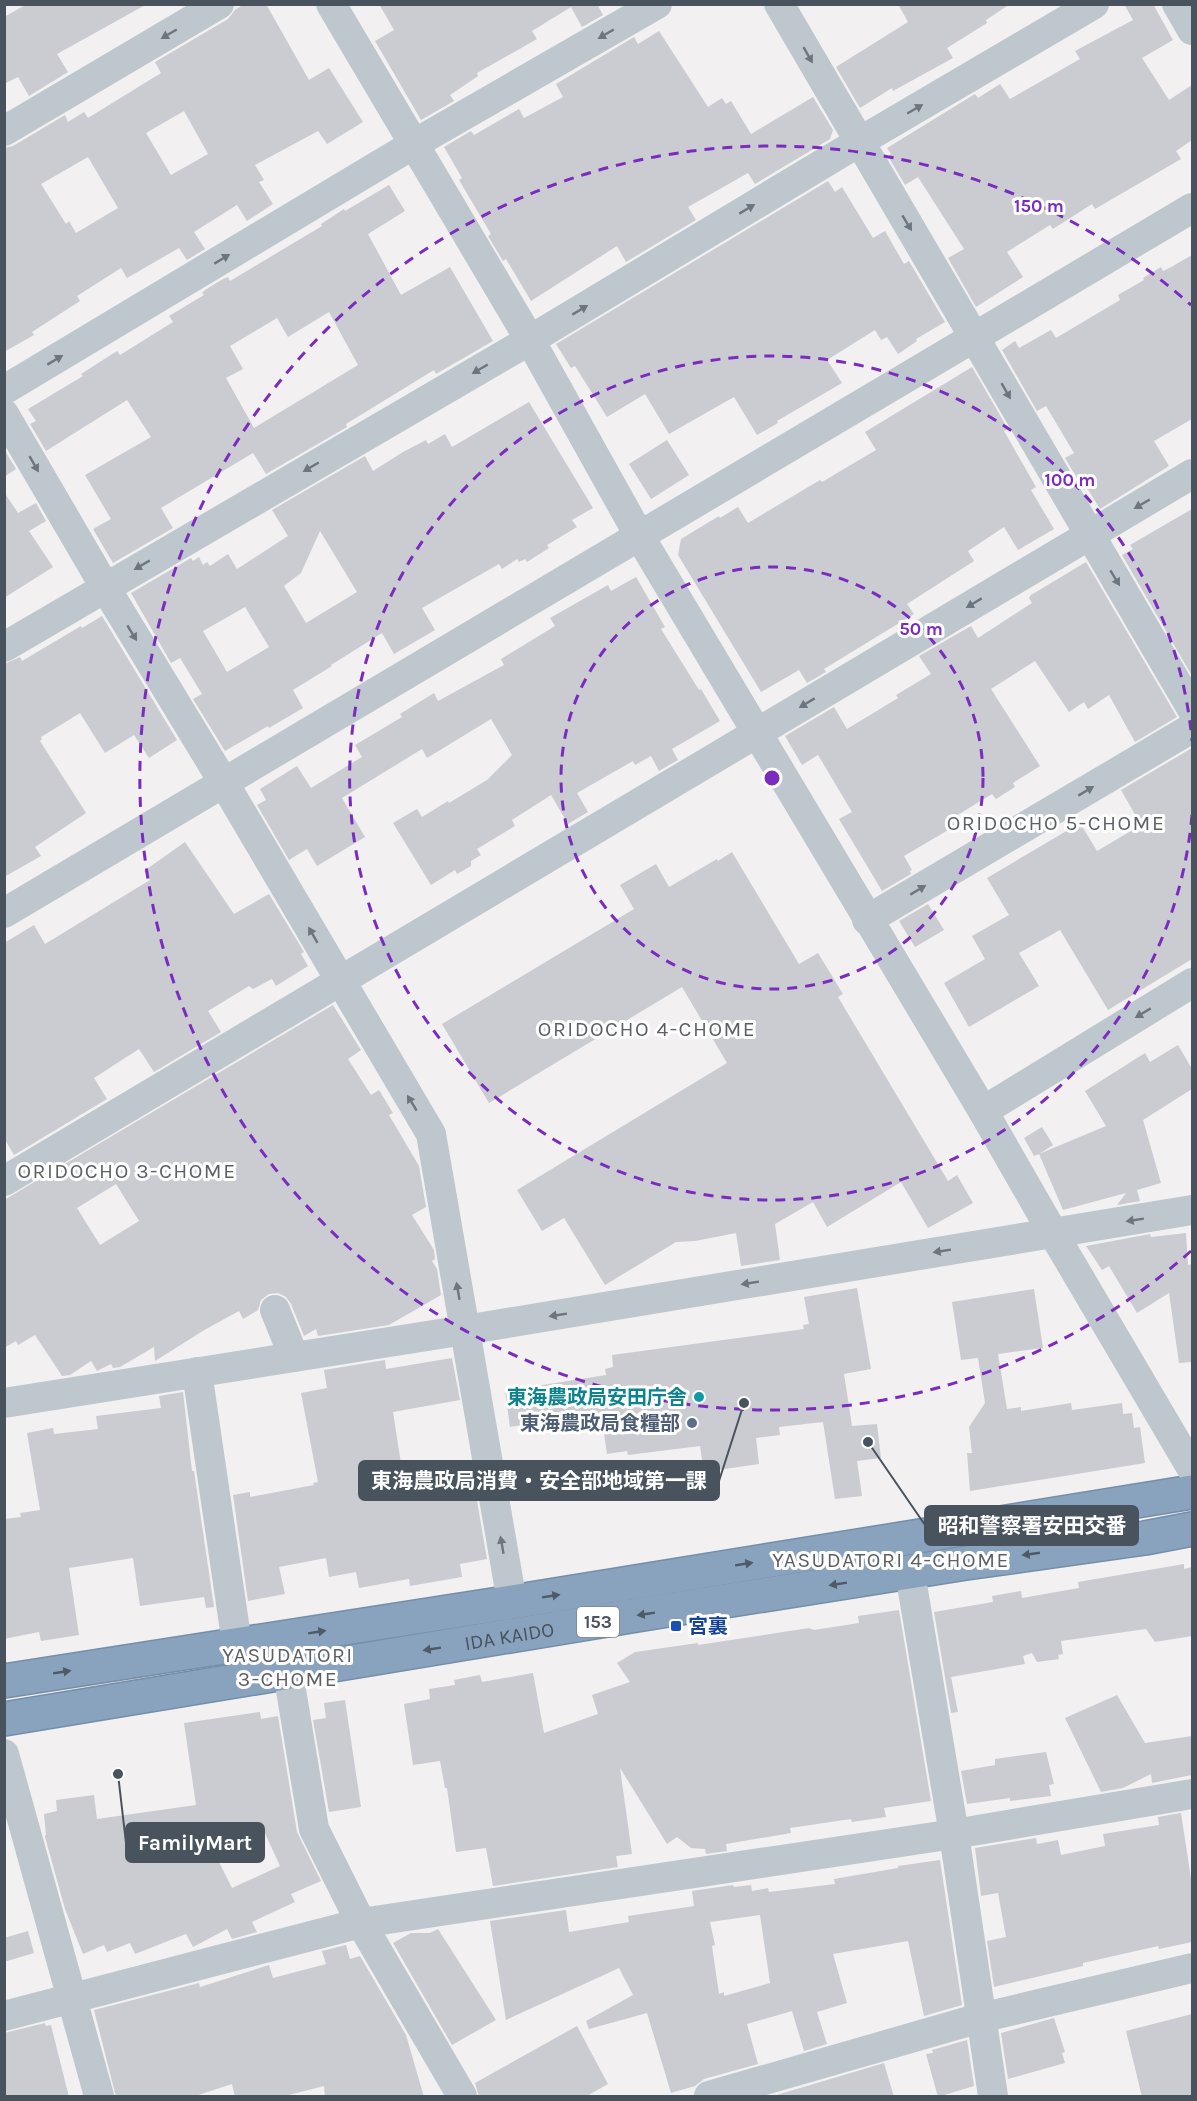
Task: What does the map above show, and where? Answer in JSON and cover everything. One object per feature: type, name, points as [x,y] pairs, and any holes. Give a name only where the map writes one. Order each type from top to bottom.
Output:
[{"type":"highway","name":"IDA KAIDO","points":[[4,1681],[1192,1492]]},
{"type":"highway","name":"IDA KAIDO","points":[[4,1719],[910,1572],[1145,1538],[1192,1529]]},
{"type":"street","points":[[4,131],[219,4]]},
{"type":"street","points":[[331,4],[530,340],[640,537],[983,1111],[1192,1469]]},
{"type":"street","points":[[4,390],[414,144],[657,4]]},
{"type":"street","points":[[779,4],[1192,709]]},
{"type":"street","points":[[4,647],[530,340],[1094,4]]},
{"type":"street","points":[[1177,4],[1192,30]]},
{"type":"street","points":[[4,913],[1192,208]]},
{"type":"street","points":[[4,414],[431,1134],[512,1602]]},
{"type":"street","points":[[4,1181],[1192,474]]},
{"type":"street","points":[[867,920],[1192,728]]},
{"type":"street","points":[[983,1111],[1192,983]]},
{"type":"street","points":[[4,1403],[465,1330],[1192,1210]]},
{"type":"street","points":[[275,1310],[294,1357]]},
{"type":"street","points":[[197,1372],[237,1644]]},
{"type":"street","points":[[910,1572],[954,1834],[993,2097]]},
{"type":"street","points":[[288,1672],[314,1829],[361,1923],[462,2097]]},
{"type":"street","points":[[4,1754],[99,2097]]},
{"type":"street","points":[[4,2016],[361,1923],[954,1834],[1192,1794]]},
{"type":"street","points":[[709,2097],[980,2018],[1192,1968]]},
{"type":"building","points":[[27,4],[147,4],[57,54],[68,72],[29,96],[18,77],[4,84],[4,17]]},
{"type":"building","points":[[244,4],[266,4],[309,80],[329,68],[363,122],[327,144],[318,131],[255,165],[264,180],[259,182],[273,204],[247,221],[237,205],[194,232],[205,249],[187,260],[179,248],[127,278],[121,268],[77,296],[80,301],[32,332],[34,335],[4,352],[4,148],[13,146],[65,115],[68,122],[84,112],[88,118],[161,73],[155,62],[228,19]],"holes":[[[184,111],[208,154],[171,175],[146,133]],[[88,157],[118,208],[76,233],[69,221],[66,224],[41,184]]]},
{"type":"building","points":[[379,4],[597,4],[603,15],[582,27],[571,7],[532,31],[537,39],[477,73],[478,76],[450,95],[454,101],[421,120],[375,41],[394,30]]},
{"type":"building","points":[[898,4],[1010,4],[986,20],[987,23],[947,48],[953,58],[893,91],[892,88],[860,108],[836,67],[908,22]]},
{"type":"building","points":[[1124,4],[1153,4],[1173,40],[1142,58],[1169,100],[1192,85],[1192,140],[1176,151],[1181,159],[1095,209],[1092,204],[1053,229],[1050,225],[1007,252],[1023,277],[976,307],[948,258],[964,249],[918,177],[905,185],[888,156],[891,154],[887,148],[975,94],[978,98],[1000,84],[1010,99],[1080,59],[1075,51],[1133,20]]},
{"type":"building","points":[[659,31],[708,107],[722,98],[726,104],[731,101],[751,134],[813,97],[833,130],[830,139],[755,184],[748,173],[688,207],[696,220],[626,262],[617,246],[531,301],[506,259],[503,261],[488,236],[491,234],[459,180],[462,178],[444,147],[471,131],[474,135],[519,109],[524,118],[563,97],[556,84],[634,37],[638,44]]},
{"type":"building","points":[[828,181],[835,192],[842,187],[873,238],[885,231],[904,264],[909,261],[945,322],[916,339],[917,341],[898,354],[887,337],[881,340],[875,330],[827,360],[842,383],[757,435],[734,397],[669,434],[645,394],[607,417],[575,366],[571,368],[556,344]]},
{"type":"building","points":[[389,185],[405,211],[368,234],[401,295],[450,267],[493,341],[436,374],[434,370],[346,424],[347,427],[266,474],[253,453],[161,508],[173,528],[113,563],[93,529],[111,519],[85,475],[151,437],[127,400],[46,451],[30,424],[36,421],[28,409],[83,376],[81,374],[117,351],[120,355],[173,322],[169,316],[204,295],[202,293],[205,290],[228,277],[230,281],[322,226],[321,224],[344,209],[345,211]],"holes":[[[329,312],[358,365],[254,428],[226,378],[243,369],[230,346],[277,318],[288,337]]]},
{"type":"building","points":[[1192,255],[1192,419],[1154,441],[1169,466],[1100,509],[1087,488],[1084,490],[1065,458],[1074,453],[1046,406],[1037,411],[1002,350],[1015,341],[1019,348],[1051,330],[1056,338],[1120,300],[1118,295],[1161,267],[1163,271]]},
{"type":"building","points":[[972,367],[1008,429],[1004,431],[1036,487],[1031,490],[1054,529],[1018,550],[1004,527],[968,551],[974,561],[907,604],[914,614],[824,669],[826,672],[807,683],[799,670],[761,692],[678,555],[681,539],[738,507],[748,523],[820,480],[822,482],[876,450],[865,432]]},
{"type":"building","points":[[529,402],[593,508],[572,520],[577,527],[547,545],[549,548],[527,562],[525,559],[519,562],[517,559],[502,569],[499,564],[422,608],[435,630],[394,654],[382,633],[293,690],[303,708],[225,751],[193,699],[202,694],[180,658],[171,663],[131,593],[191,558],[193,561],[199,557],[203,565],[207,562],[210,566],[228,554],[237,569],[288,536],[272,510],[365,456],[373,471],[426,440],[428,444],[445,434],[452,447]],"holes":[[[320,531],[357,592],[306,623],[284,586],[301,573]],[[245,607],[269,647],[227,672],[203,631]]]},
{"type":"building","points":[[667,440],[689,475],[651,499],[629,464]]},
{"type":"building","points":[[4,449],[16,469],[4,477]]},
{"type":"building","points":[[4,492],[18,513],[36,503],[46,521],[29,531],[53,567],[4,598]]},
{"type":"building","points":[[1192,509],[1192,676],[1122,555],[1133,549],[1130,545]]},
{"type":"building","points":[[1086,562],[1177,717],[1135,742],[1109,695],[1088,709],[1084,702],[1069,712],[1035,661],[991,689],[1040,766],[1013,783],[1015,787],[996,799],[992,794],[951,819],[955,826],[904,856],[912,870],[911,874],[882,891],[839,819],[852,812],[818,755],[802,765],[785,736],[834,707],[847,729],[898,698],[896,695],[931,674],[919,656],[971,626],[978,638],[1032,603],[1029,598],[1031,595]]},
{"type":"building","points":[[636,577],[665,627],[661,629],[720,721],[672,749],[678,760],[659,771],[651,756],[635,765],[633,761],[577,793],[588,812],[568,824],[551,795],[512,820],[515,826],[477,849],[481,855],[471,861],[471,866],[457,874],[455,870],[431,885],[393,823],[417,809],[422,817],[448,801],[449,803],[487,780],[512,755],[491,719],[427,758],[422,749],[342,798],[365,837],[317,866],[307,849],[289,860],[257,805],[266,800],[260,789],[297,766],[311,788],[362,757],[355,745],[402,717],[400,714],[434,693],[438,701],[504,665],[501,659],[555,626],[550,618],[608,585],[611,591]]},
{"type":"building","points":[[102,616],[177,740],[149,758],[134,735],[105,753],[80,713],[41,737],[40,741],[86,813],[35,847],[41,856],[4,877],[4,664],[20,657],[22,661]]},
{"type":"building","points":[[1192,748],[1192,959],[1108,1010],[1060,930],[1019,953],[1039,986],[969,1027],[944,983],[985,959],[972,936],[1009,915],[987,878],[1080,823],[1097,851],[1141,825],[1121,790]]},
{"type":"building","points":[[185,842],[234,914],[269,894],[304,952],[301,954],[308,966],[276,986],[272,979],[253,989],[249,986],[208,1011],[221,1032],[154,1072],[139,1049],[94,1078],[107,1099],[14,1155],[4,1138],[4,943],[34,925],[45,944],[150,880],[144,871]]},
{"type":"building","points":[[732,852],[799,964],[818,953],[843,994],[838,997],[948,1181],[957,1175],[973,1203],[928,1228],[901,1182],[827,1227],[813,1202],[775,1224],[780,1260],[741,1266],[736,1233],[695,1241],[676,1242],[605,1285],[564,1218],[542,1231],[517,1190],[727,1063],[682,987],[489,1103],[442,1024],[634,909],[620,885],[656,864],[669,887]]},
{"type":"building","points":[[928,904],[944,930],[915,947],[899,921]]},
{"type":"building","points":[[333,1005],[361,1050],[348,1059],[371,1095],[379,1090],[393,1113],[389,1115],[419,1166],[426,1207],[412,1215],[434,1250],[435,1259],[432,1261],[437,1269],[441,1295],[389,1325],[318,1336],[316,1329],[304,1336],[286,1297],[278,1293],[269,1294],[261,1300],[258,1310],[243,1319],[239,1311],[155,1361],[154,1347],[120,1367],[113,1368],[111,1364],[97,1371],[91,1361],[70,1375],[62,1376],[35,1335],[18,1345],[16,1341],[4,1348],[4,1200]],"holes":[[[116,1184],[139,1221],[100,1245],[77,1208]]]},
{"type":"building","points":[[1178,1045],[1192,1069],[1192,1089],[1143,1120],[1161,1183],[1137,1190],[1140,1201],[1117,1205],[1126,1193],[1063,1210],[1039,1154],[1106,1126],[1085,1091],[1145,1053],[1150,1062]]},
{"type":"building","points":[[1042,1127],[1053,1145],[1034,1156],[1024,1138]]},
{"type":"building","points":[[1186,1233],[1188,1265],[1192,1264],[1192,1362],[1179,1363],[1169,1293],[1137,1313],[1109,1266],[1102,1270],[1086,1246],[1150,1234],[1151,1237]]},
{"type":"building","points":[[857,1288],[871,1369],[844,1374],[852,1426],[877,1424],[881,1458],[857,1461],[862,1496],[835,1499],[823,1422],[779,1427],[780,1435],[756,1438],[759,1464],[704,1472],[700,1446],[628,1455],[627,1451],[607,1454],[601,1412],[510,1427],[505,1391],[606,1375],[605,1369],[613,1367],[612,1355],[804,1329],[803,1325],[809,1324],[804,1297]]},
{"type":"building","points":[[1034,1289],[1043,1348],[998,1354],[1007,1409],[1021,1407],[1021,1411],[1071,1403],[1072,1410],[1122,1403],[1123,1414],[1132,1413],[1134,1428],[1140,1427],[1145,1463],[970,1491],[967,1453],[972,1453],[969,1427],[985,1403],[978,1358],[961,1360],[952,1302]]},
{"type":"building","points":[[452,1358],[460,1400],[393,1412],[402,1470],[420,1467],[421,1474],[471,1466],[487,1559],[460,1564],[462,1577],[410,1586],[409,1579],[359,1588],[356,1572],[329,1577],[326,1558],[279,1567],[285,1594],[248,1601],[233,1495],[250,1492],[250,1497],[314,1485],[313,1483],[318,1482],[301,1393],[327,1388],[324,1370],[385,1360],[386,1369]]},
{"type":"building","points":[[183,1392],[192,1471],[194,1471],[214,1607],[206,1608],[204,1597],[140,1606],[133,1558],[69,1568],[79,1635],[41,1641],[39,1632],[4,1639],[4,1519],[21,1517],[20,1513],[40,1510],[27,1433],[53,1428],[54,1434],[98,1429],[96,1416],[161,1408],[159,1396]]},
{"type":"building","points":[[1184,1564],[1184,1569],[1192,1567],[1192,1636],[1155,1642],[1146,1629],[1061,1641],[1063,1654],[1058,1655],[1059,1659],[1037,1662],[1032,1653],[1023,1656],[1025,1664],[951,1677],[958,1712],[951,1713],[934,1612],[993,1602],[992,1596],[1021,1591],[1022,1598],[1079,1588],[1078,1582]]},
{"type":"building","points":[[899,1610],[931,1801],[884,1808],[886,1817],[852,1822],[851,1819],[790,1828],[791,1833],[726,1844],[727,1851],[706,1854],[705,1849],[691,1848],[677,1837],[667,1844],[620,1768],[632,1854],[616,1856],[618,1867],[493,1886],[486,1848],[456,1852],[447,1788],[445,1788],[440,1761],[413,1765],[404,1704],[430,1699],[429,1689],[455,1685],[454,1680],[480,1675],[482,1682],[533,1673],[544,1733],[598,1714],[592,1695],[630,1682],[617,1663],[635,1652],[859,1623],[858,1616]]},
{"type":"building","points":[[1117,1695],[1145,1743],[1192,1736],[1192,1775],[1152,1783],[1151,1774],[1123,1788],[1101,1792],[1065,1718]]},
{"type":"building","points":[[345,1700],[361,1807],[329,1812],[313,1720],[326,1718],[324,1703]]},
{"type":"building","points":[[260,1712],[261,1719],[278,1716],[297,1832],[321,1881],[291,1894],[295,1902],[252,1922],[257,1932],[232,1939],[227,1929],[193,1947],[186,1934],[135,1954],[130,1943],[107,1952],[104,1945],[83,1954],[65,1909],[45,1837],[44,1814],[57,1811],[56,1800],[94,1795],[97,1819],[196,1805],[184,1723]],"holes":[[[263,1829],[280,1866],[232,1888],[208,1840]]]},
{"type":"building","points":[[1046,1752],[1054,1784],[1049,1785],[1051,1796],[1010,1801],[1010,1798],[967,1804],[961,1771],[995,1765],[995,1759]]},
{"type":"building","points":[[1181,1813],[1192,1885],[1192,1942],[1159,1949],[1158,1946],[1083,1963],[1083,1966],[994,1987],[987,1941],[1006,1937],[998,1893],[981,1896],[975,1848],[1036,1838],[1037,1844],[1058,1840],[1061,1855],[1105,1846],[1103,1834],[1159,1825],[1158,1817]]},
{"type":"building","points":[[940,1860],[962,2005],[924,2016],[908,1941],[833,1954],[847,2003],[817,2012],[827,2044],[804,2051],[792,2011],[747,2024],[758,2064],[704,2079],[695,2086],[671,2093],[647,2013],[589,2029],[586,2021],[633,1995],[619,1968],[506,2020],[490,1921],[566,1910],[569,1932],[629,1922],[628,1916],[694,1906],[692,1891],[733,1885],[734,1887],[751,1885],[752,1891],[768,1888],[769,1892],[835,1884],[834,1879],[898,1868],[898,1866]],"holes":[[[760,1915],[770,1983],[724,1996],[724,1992],[719,1994],[712,1946],[715,1945],[710,1922]]]},
{"type":"building","points":[[438,1929],[496,2020],[452,2045],[393,1943],[411,1933],[430,1933]]},
{"type":"building","points":[[28,1931],[34,1953],[4,1962],[4,1938]]},
{"type":"building","points":[[346,1945],[350,1959],[360,1956],[406,2035],[424,2097],[325,2097],[324,2086],[281,2097],[235,2097],[232,2084],[192,2097],[116,2097],[94,2010],[199,1983],[200,1987],[269,1965],[273,1978],[326,1964],[322,1951]]},
{"type":"building","points":[[1192,2014],[1192,2097],[1142,2097],[1126,2031]]},
{"type":"building","points":[[1054,2018],[1065,2052],[1062,2053],[1065,2063],[1008,2079],[1001,2033]]},
{"type":"building","points":[[45,2023],[46,2026],[51,2025],[69,2097],[4,2097],[4,2033]]},
{"type":"building","points":[[577,2026],[608,2084],[585,2097],[479,2097],[475,2083]]},
{"type":"building","points":[[967,2040],[974,2086],[938,2097],[926,2054],[933,2053],[932,2050]]},
{"type":"building","points":[[884,2063],[894,2097],[770,2097]]},
{"type":"place","name":"東海農政局安田庁舎","points":[[699,1397]]},
{"type":"place","name":"東海農政局消費・安全部地域第一課","points":[[744,1403]]},
{"type":"place","name":"東海農政局食糧部","points":[[692,1423]]},
{"type":"place","name":"昭和警察署安田交番","points":[[868,1442]]},
{"type":"place","name":"宮裏","points":[[676,1626]]},
{"type":"place","name":"FamilyMart","points":[[118,1774]]},
{"type":"district","name":"ORIDOCHO 5-CHOME","points":[[1056,823]]},
{"type":"district","name":"ORIDOCHO 4-CHOME","points":[[647,1029]]},
{"type":"district","name":"ORIDOCHO 3-CHOME","points":[[127,1171]]},
{"type":"district","name":"YASUDATORI 4-CHOME","points":[[891,1560]]},
{"type":"district","name":"YASUDATORI 3-CHOME","points":[[288,1667]]}]
